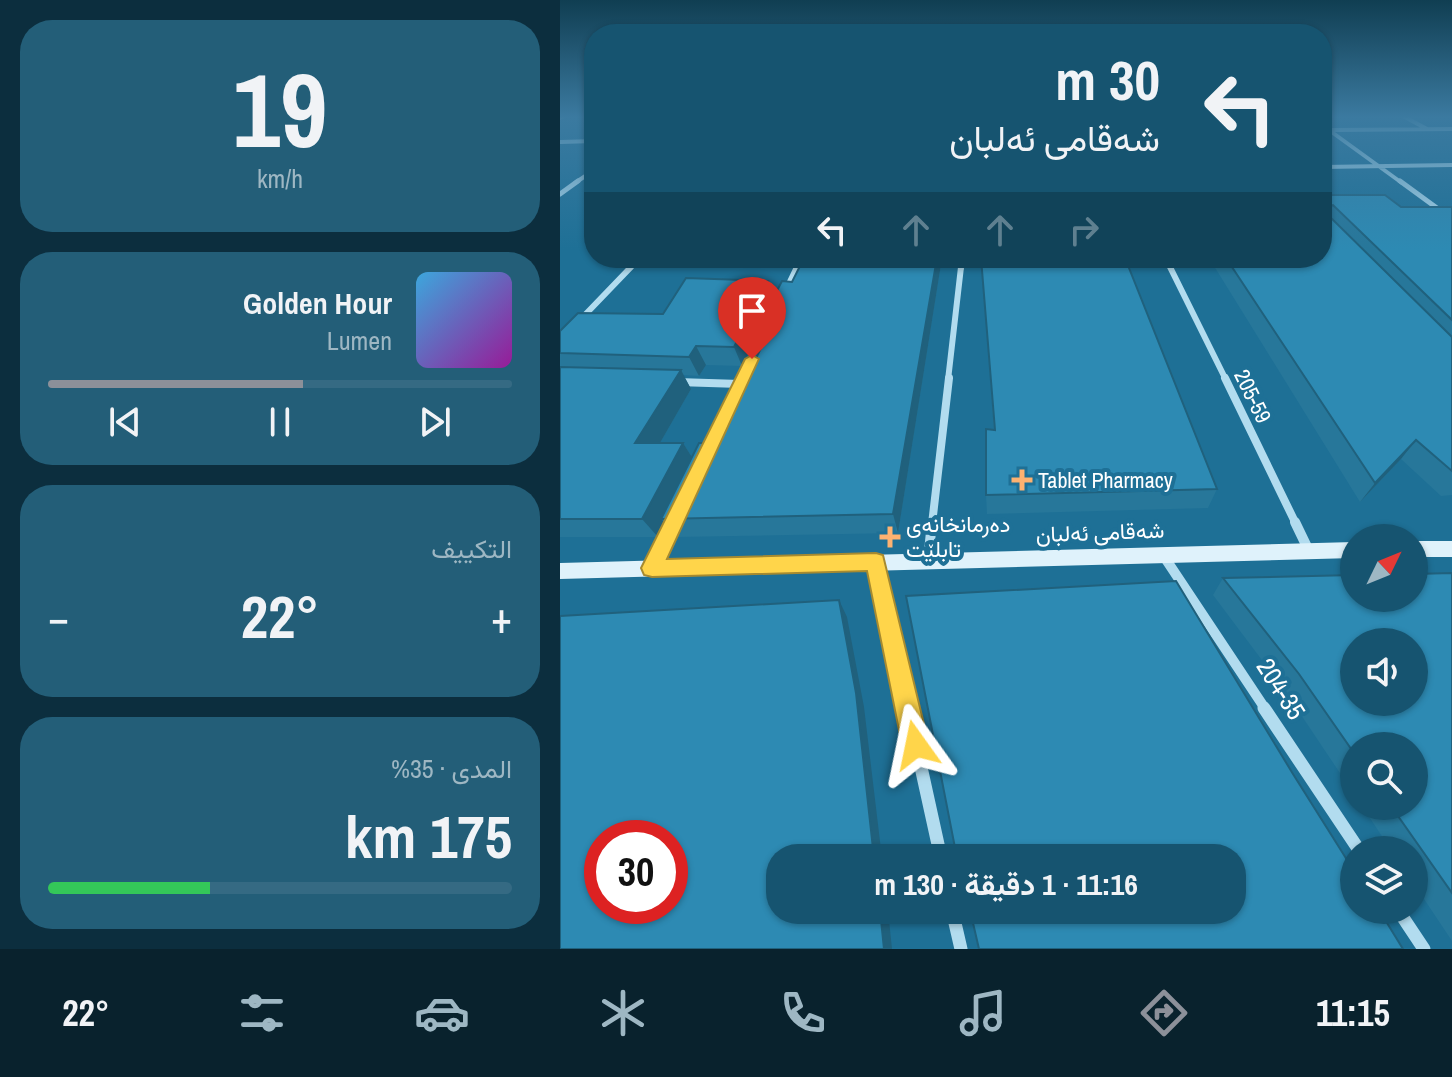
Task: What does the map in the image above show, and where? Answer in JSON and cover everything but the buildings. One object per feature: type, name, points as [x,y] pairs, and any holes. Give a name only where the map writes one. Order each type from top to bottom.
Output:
[{"type":"street","points":[[1370,160],[1452,219]]},
{"type":"street","points":[[1332,167],[1452,165]]},
{"type":"street","points":[[560,194],[584,178]]},
{"type":"street","points":[[580,321],[630,268]]},
{"type":"street","points":[[781,300],[796,268]]},
{"type":"street","points":[[928,561],[961,268]]},
{"type":"street","name":"205-59","points":[[1171,268],[1308,549]]},
{"type":"street","points":[[701,465],[760,342]]},
{"type":"street","points":[[665,382],[740,384]]},
{"type":"street","points":[[652,568],[676,518]]},
{"type":"street","points":[[1428,549],[1452,549]]},
{"type":"street","name":"شەقامی ئەلبان","points":[[560,571],[1340,550]]},
{"type":"street","name":"204-35","points":[[1163,554],[1350,836]]},
{"type":"street","points":[[876,562],[938,844]]},
{"type":"street","points":[[955,924],[961,949]]},
{"type":"street","points":[[1407,924],[1424,949]]},
{"type":"place","name":"Tablet Pharmacy","points":[[1022,480]]},
{"type":"place","name":"دەرمانخانەی تابلێت","points":[[890,537]]},
{"type":"route","points":[[752,359],[652,568],[876,562],[916,745]]}]
